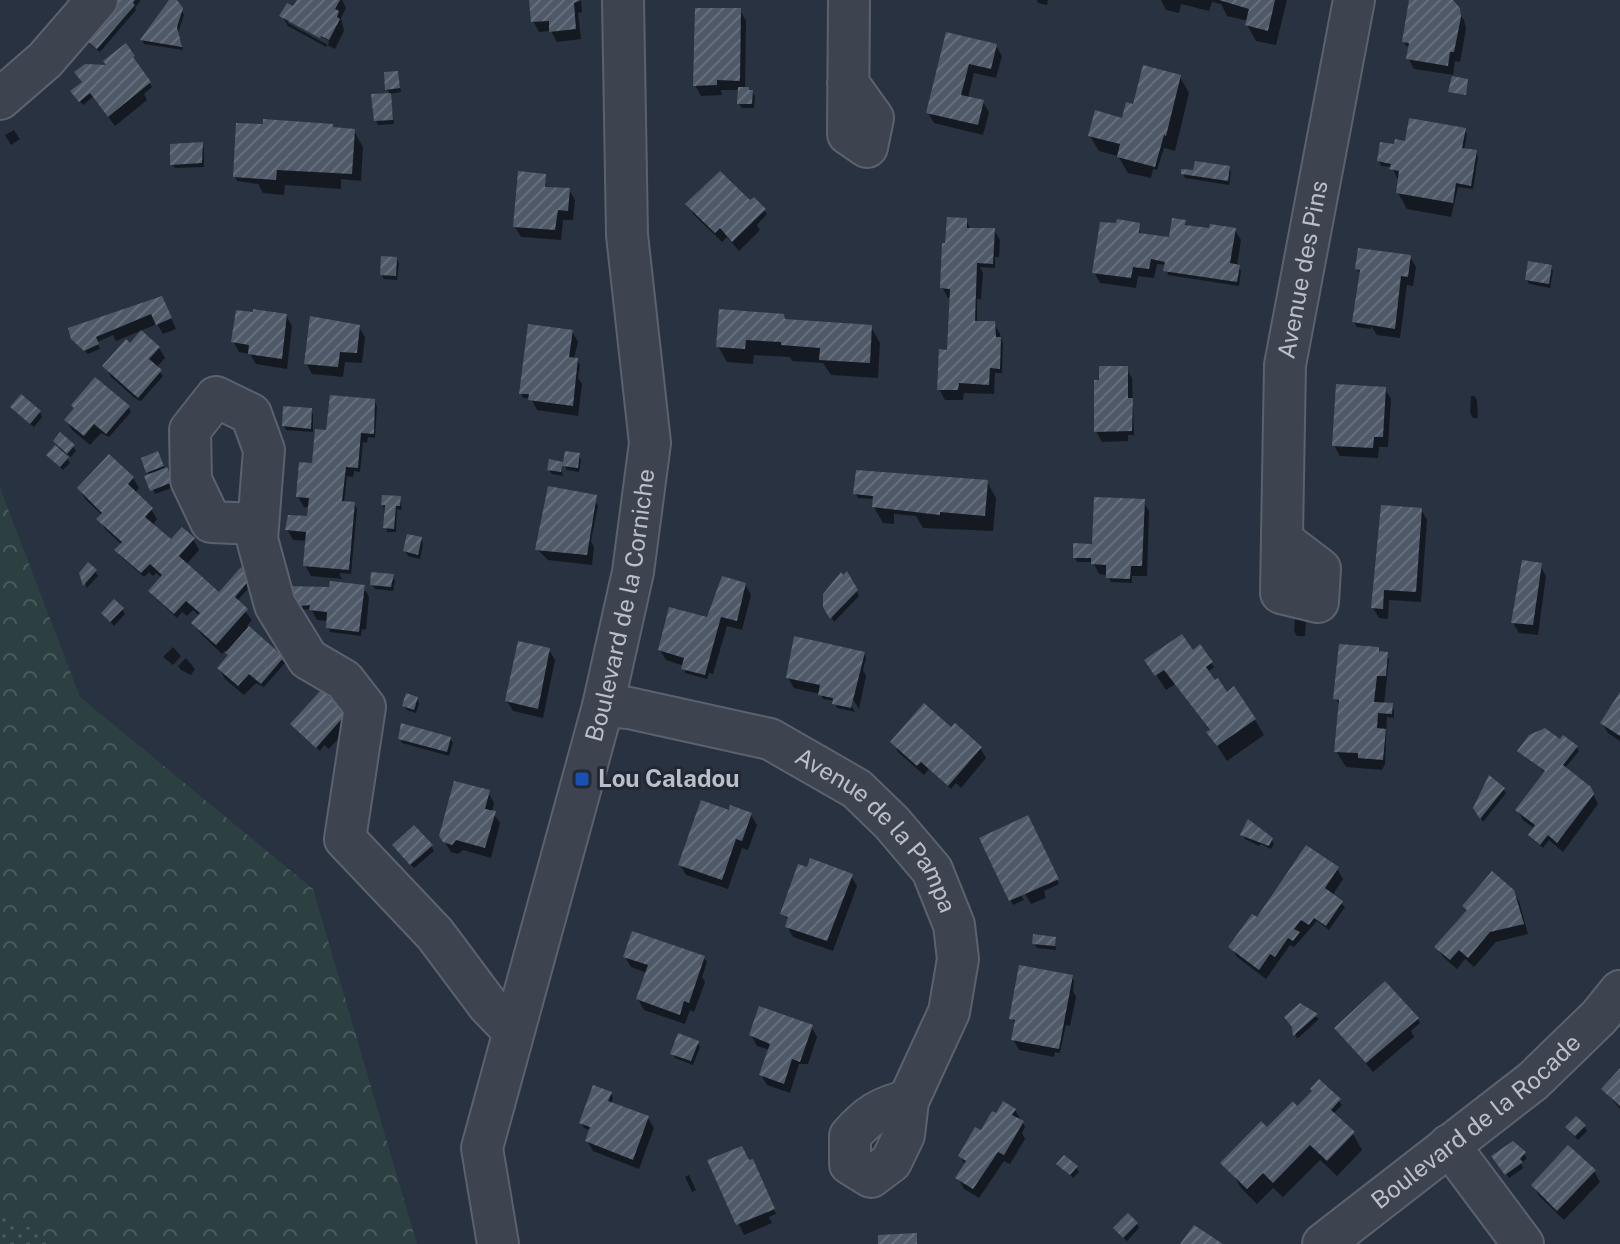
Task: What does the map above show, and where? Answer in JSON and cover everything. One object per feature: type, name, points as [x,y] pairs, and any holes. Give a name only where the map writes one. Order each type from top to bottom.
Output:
[{"type":"street","points":[[0,99],[45,60],[97,0]]},
{"type":"street","name":"Boulevard de la Corniche","points":[[498,1244],[482,1148],[603,706],[633,572],[650,443],[627,235],[623,0]]},
{"type":"street","points":[[848,83],[849,0]]},
{"type":"street","name":"Avenue des Pins","points":[[1282,540],[1285,365],[1354,0]]},
{"type":"street","points":[[258,524],[257,539],[275,605],[308,659],[344,680],[365,707],[345,839],[435,934],[488,1005],[513,1031]]},
{"type":"street","name":"Avenue de la Pampa","points":[[603,706],[629,708],[770,739],[857,789],[892,823],[932,870],[954,925],[958,959],[949,1012],[908,1101]]},
{"type":"street","name":"Boulevard de la Rocade","points":[[1323,1244],[1533,1081],[1599,1017],[1620,991]]},
{"type":"street","points":[[1449,1145],[1523,1244]]},
{"type":"green space","points":[[0,488],[80,697],[313,889],[417,1244],[58,1244],[0,1210]]},
{"type":"green space","points":[[0,1210],[58,1244],[0,1244]]},
{"type":"building","points":[[111,0],[135,0],[135,5],[97,49],[81,36]]},
{"type":"building","points":[[169,0],[177,0],[183,8],[177,27],[182,47],[140,40]]},
{"type":"building","points":[[297,0],[340,0],[335,9],[339,11],[337,17],[340,19],[329,40],[279,16],[287,3],[293,6]]},
{"type":"building","points":[[529,0],[581,0],[574,3],[576,29],[549,32],[549,21],[531,22]]},
{"type":"building","points":[[1219,0],[1275,0],[1268,31],[1245,25],[1249,9]]},
{"type":"building","points":[[1409,0],[1453,0],[1460,8],[1454,52],[1450,52],[1448,66],[1406,59],[1409,43],[1402,42]]},
{"type":"building","points":[[695,8],[741,8],[740,81],[717,80],[717,85],[693,86]]},
{"type":"building","points":[[946,32],[997,44],[991,69],[969,64],[961,95],[984,100],[978,125],[926,113]]},
{"type":"building","points":[[126,43],[151,82],[108,117],[90,93],[79,102],[70,91],[82,82],[74,72],[85,64],[106,65],[103,61]]},
{"type":"building","points":[[1143,65],[1181,75],[1155,167],[1117,157],[1120,144],[1088,136],[1095,110],[1122,118],[1126,102],[1133,104]]},
{"type":"building","points":[[398,71],[400,88],[385,90],[384,72]]},
{"type":"building","points":[[1452,76],[1468,79],[1466,95],[1448,92]]},
{"type":"building","points":[[738,87],[753,90],[752,104],[737,104]]},
{"type":"building","points":[[391,93],[393,120],[374,121],[371,94]]},
{"type":"building","points":[[1409,118],[1466,128],[1462,148],[1477,150],[1471,186],[1456,183],[1453,203],[1396,193],[1399,171],[1389,169],[1391,164],[1377,161],[1380,142],[1394,144],[1395,139],[1405,141]]},
{"type":"building","points":[[263,119],[333,124],[333,127],[355,129],[352,174],[277,170],[276,180],[233,177],[236,123],[263,124]]},
{"type":"building","points":[[203,142],[202,163],[170,165],[170,144]]},
{"type":"building","points":[[1195,161],[1230,166],[1228,181],[1181,174],[1181,169],[1193,170]]},
{"type":"building","points":[[518,171],[546,174],[545,187],[570,188],[568,211],[558,210],[555,230],[513,227]]},
{"type":"building","points":[[720,171],[750,200],[754,197],[766,209],[732,242],[720,228],[715,233],[685,204]]},
{"type":"building","points":[[947,217],[967,218],[967,228],[995,228],[993,264],[977,263],[975,321],[995,321],[996,337],[1001,337],[1000,369],[990,368],[989,385],[959,383],[958,390],[937,390],[939,349],[947,350],[950,289],[940,288],[942,243],[945,243]]},
{"type":"building","points":[[1172,218],[1186,220],[1185,225],[1209,228],[1210,224],[1236,228],[1230,263],[1240,265],[1237,282],[1163,271],[1165,262],[1151,259],[1149,269],[1133,267],[1131,278],[1092,273],[1100,222],[1116,223],[1117,219],[1140,223],[1139,233],[1169,237]]},
{"type":"building","points":[[1358,248],[1411,255],[1408,277],[1401,276],[1395,329],[1352,322],[1360,270],[1355,269]]},
{"type":"building","points":[[381,256],[397,257],[396,276],[380,275]]},
{"type":"building","points":[[1528,261],[1552,265],[1549,284],[1525,280]]},
{"type":"building","points":[[162,296],[172,318],[156,325],[151,314],[96,337],[99,344],[84,351],[71,339],[68,328]]},
{"type":"building","points":[[253,309],[287,314],[282,359],[248,354],[249,345],[231,342],[236,310],[253,312]]},
{"type":"building","points":[[719,309],[784,314],[785,319],[872,325],[870,363],[819,360],[820,348],[781,345],[781,342],[746,340],[745,349],[716,347]]},
{"type":"building","points":[[310,316],[360,325],[357,353],[340,352],[338,367],[304,364]]},
{"type":"building","points":[[528,324],[573,330],[569,357],[578,358],[573,406],[528,400],[529,394],[519,394]]},
{"type":"building","points":[[141,330],[160,347],[149,359],[162,370],[138,398],[102,366],[126,339],[130,343]]},
{"type":"building","points":[[1099,366],[1128,366],[1128,398],[1133,398],[1132,431],[1094,432],[1094,380],[1099,380]]},
{"type":"building","points":[[95,377],[130,406],[106,434],[94,424],[84,436],[64,420],[74,408],[71,405]]},
{"type":"building","points":[[1336,384],[1386,387],[1383,437],[1374,437],[1373,448],[1332,446]]},
{"type":"building","points":[[21,394],[41,411],[30,424],[10,407]]},
{"type":"building","points":[[330,395],[375,399],[374,434],[361,433],[358,468],[346,467],[342,501],[355,502],[349,570],[303,566],[306,532],[285,530],[288,515],[307,516],[309,498],[296,497],[299,462],[312,463],[315,429],[326,430]]},
{"type":"building","points":[[283,406],[312,408],[311,429],[282,426]]},
{"type":"building","points":[[60,432],[75,445],[67,454],[53,441]]},
{"type":"building","points":[[55,445],[69,457],[60,467],[46,455]]},
{"type":"building","points":[[158,451],[164,466],[146,473],[141,458]]},
{"type":"building","points":[[565,451],[580,453],[578,468],[562,466],[561,472],[547,470],[549,459],[563,462]]},
{"type":"building","points":[[109,454],[134,477],[128,484],[153,508],[145,517],[171,539],[182,527],[195,538],[179,556],[219,592],[241,567],[252,577],[235,597],[248,609],[216,645],[191,623],[200,613],[186,601],[174,614],[148,591],[162,575],[150,564],[141,573],[114,550],[122,542],[96,519],[102,513],[77,488]]},
{"type":"building","points":[[167,467],[173,482],[150,491],[144,476]]},
{"type":"building","points":[[856,470],[988,480],[985,516],[940,512],[940,515],[872,507],[873,496],[853,494]]},
{"type":"building","points":[[548,486],[597,495],[587,555],[535,550]]},
{"type":"building","points":[[382,495],[401,496],[400,506],[396,506],[394,529],[383,528],[385,505],[381,505]]},
{"type":"building","points":[[1094,497],[1145,499],[1142,566],[1131,566],[1130,579],[1106,578],[1106,565],[1091,564],[1091,558],[1073,558],[1073,543],[1092,544]]},
{"type":"building","points":[[1381,505],[1422,508],[1416,592],[1384,590],[1383,609],[1371,608]]},
{"type":"building","points":[[407,534],[422,537],[418,555],[403,551]]},
{"type":"building","points":[[1522,560],[1542,563],[1533,625],[1511,623]]},
{"type":"building","points":[[88,562],[97,570],[83,586],[79,573]]},
{"type":"building","points":[[847,571],[858,590],[830,619],[823,607],[823,594],[841,572],[843,575]]},
{"type":"building","points":[[371,572],[394,574],[391,587],[370,585]]},
{"type":"building","points":[[722,576],[746,583],[737,621],[721,617],[705,675],[681,669],[684,658],[658,650],[669,607],[707,617]]},
{"type":"building","points":[[330,581],[365,585],[359,632],[326,628],[327,612],[309,610],[310,605],[291,607],[284,586],[329,587]]},
{"type":"building","points":[[114,599],[124,608],[110,622],[101,613]]},
{"type":"building","points":[[249,626],[284,657],[261,684],[249,674],[238,686],[217,668],[228,655],[225,653]]},
{"type":"building","points":[[1182,634],[1193,650],[1200,644],[1213,662],[1206,667],[1215,680],[1218,678],[1227,692],[1234,686],[1256,719],[1217,746],[1206,732],[1210,730],[1164,670],[1155,676],[1144,660]]},
{"type":"building","points":[[794,636],[865,652],[851,708],[832,704],[833,698],[818,695],[820,685],[786,678]]},
{"type":"building","points":[[518,641],[550,648],[538,709],[505,701]]},
{"type":"building","points":[[1339,644],[1379,647],[1379,651],[1388,652],[1386,676],[1377,676],[1374,702],[1393,703],[1392,714],[1378,713],[1377,728],[1386,729],[1383,760],[1358,758],[1358,753],[1334,752],[1339,700],[1333,699]]},
{"type":"building","points":[[321,690],[347,713],[316,748],[290,724]]},
{"type":"building","points":[[1620,692],[1620,736],[1600,723]]},
{"type":"building","points":[[406,693],[418,697],[414,710],[402,706]]},
{"type":"building","points":[[924,703],[951,727],[955,723],[982,747],[948,786],[921,762],[917,766],[890,742]]},
{"type":"building","points":[[401,723],[451,737],[447,752],[398,739]]},
{"type":"building","points":[[1545,728],[1560,739],[1563,735],[1578,746],[1563,765],[1591,787],[1594,794],[1557,843],[1548,835],[1540,845],[1528,835],[1535,825],[1515,810],[1545,771],[1517,751],[1529,735]]},
{"type":"building","points":[[1489,775],[1505,788],[1480,819],[1473,808]]},
{"type":"building","points":[[454,781],[490,790],[485,809],[496,811],[485,848],[456,840],[452,845],[443,842],[439,836]]},
{"type":"building","points":[[701,800],[729,810],[730,805],[752,813],[742,841],[736,839],[722,880],[678,865]]},
{"type":"building","points":[[1028,815],[1059,879],[1009,901],[979,838]]},
{"type":"building","points":[[1248,819],[1273,838],[1269,846],[1240,835]]},
{"type":"building","points":[[414,825],[433,845],[410,865],[392,845]]},
{"type":"building","points":[[1306,845],[1339,867],[1325,888],[1343,901],[1326,926],[1314,918],[1309,925],[1301,920],[1294,929],[1300,932],[1293,941],[1288,938],[1275,957],[1270,954],[1259,970],[1228,947],[1252,914],[1257,917]]},
{"type":"building","points":[[810,858],[853,874],[827,941],[785,927],[788,917],[780,914],[798,864],[807,867]]},
{"type":"building","points":[[1492,871],[1514,890],[1524,924],[1490,932],[1468,958],[1459,950],[1450,960],[1434,947],[1467,910],[1462,906]]},
{"type":"building","points":[[632,931],[705,956],[689,1003],[684,1001],[680,1015],[636,999],[648,965],[623,957]]},
{"type":"building","points":[[1033,934],[1056,937],[1055,946],[1032,944]]},
{"type":"building","points":[[1019,965],[1073,975],[1059,1049],[1011,1040],[1015,1020],[1009,1019]]},
{"type":"building","points":[[1385,981],[1419,1018],[1366,1063],[1334,1028]]},
{"type":"building","points":[[1300,1003],[1318,1014],[1293,1036],[1292,1027],[1284,1017]]},
{"type":"building","points":[[759,1006],[813,1025],[800,1062],[792,1059],[784,1084],[759,1075],[770,1044],[749,1035]]},
{"type":"building","points":[[678,1033],[699,1041],[691,1061],[670,1054]]},
{"type":"building","points":[[1620,1068],[1620,1106],[1601,1089]]},
{"type":"building","points":[[1319,1079],[1341,1099],[1331,1110],[1355,1132],[1327,1161],[1310,1145],[1273,1183],[1263,1173],[1247,1189],[1220,1163],[1261,1121],[1267,1127],[1293,1101],[1297,1106]]},
{"type":"building","points":[[593,1085],[612,1092],[608,1101],[649,1116],[633,1160],[585,1141],[590,1127],[579,1123]]},
{"type":"building","points":[[1003,1101],[1016,1109],[1012,1115],[1024,1121],[1004,1155],[998,1152],[973,1189],[955,1178],[966,1161],[958,1156],[975,1127],[981,1130],[992,1111],[996,1113]]},
{"type":"building","points":[[1576,1116],[1586,1125],[1575,1136],[1565,1127]]},
{"type":"building","points":[[1513,1141],[1526,1152],[1520,1159],[1523,1162],[1505,1175],[1491,1156]]},
{"type":"building","points":[[1568,1145],[1596,1170],[1557,1211],[1531,1185]]},
{"type":"building","points":[[742,1146],[749,1160],[753,1159],[775,1209],[736,1225],[707,1160]]},
{"type":"building","points":[[1064,1155],[1078,1166],[1070,1175],[1056,1164]]},
{"type":"building","points":[[1128,1213],[1138,1223],[1123,1238],[1113,1228]]},
{"type":"building","points":[[1194,1225],[1223,1244],[1180,1244]]},
{"type":"building","points":[[917,1233],[917,1244],[878,1244],[878,1235]]},
{"type":"place","name":"Lou Caladou","points":[[582,779]]}]
